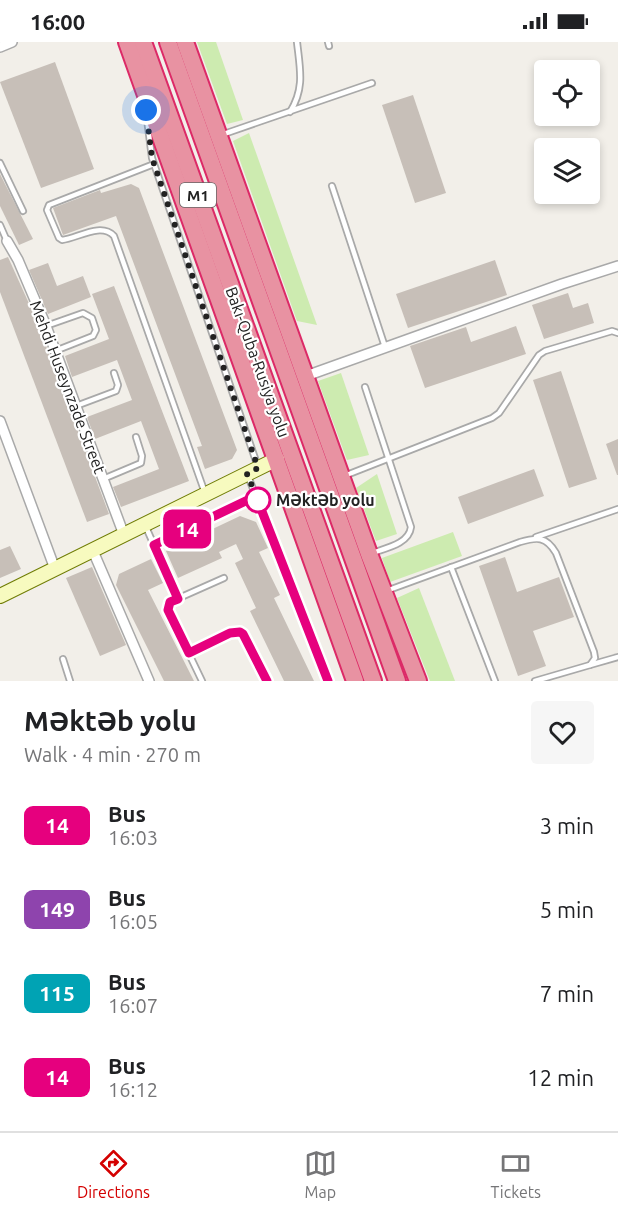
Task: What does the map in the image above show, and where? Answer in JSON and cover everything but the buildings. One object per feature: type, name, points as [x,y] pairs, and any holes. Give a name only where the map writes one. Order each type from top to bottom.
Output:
[{"type":"highway","points":[[127,42],[356,681]]},
{"type":"highway","name":"Bakı-Quba-Rusiya yolu","points":[[143,42],[373,681]]},
{"type":"highway","name":"Bakı-Quba-Rusiya yolu","points":[[168,42],[397,681]]},
{"type":"highway","points":[[185,42],[369,554],[418,681]]},
{"type":"street","points":[[0,47],[12,42]]},
{"type":"street","name":"Mehdi Huseynzadе Street","points":[[7,241],[18,260],[56,351],[124,535]]},
{"type":"street","points":[[306,376],[618,266]]},
{"type":"street","points":[[0,421],[55,569]]},
{"type":"street","points":[[0,596],[277,459]]},
{"type":"street","points":[[93,551],[145,680]]},
{"type":"lane","points":[[290,111],[300,92],[301,70],[297,42]]},
{"type":"lane","points":[[218,136],[372,83]]},
{"type":"lane","points":[[144,89],[150,153],[253,471],[256,496],[328,681]]},
{"type":"lane","points":[[0,163],[23,211]]},
{"type":"lane","points":[[154,164],[49,205],[47,210],[62,240],[100,230],[108,231],[114,237],[206,494]]},
{"type":"lane","points":[[332,186],[385,347]]},
{"type":"lane","points":[[0,225],[7,241]]},
{"type":"lane","points":[[46,326],[83,313],[92,318],[96,330],[93,336],[56,351]]},
{"type":"lane","points":[[341,477],[492,418],[499,413],[539,355],[545,351],[612,331],[618,333]]},
{"type":"lane","points":[[76,406],[116,391],[118,384],[114,373]]},
{"type":"lane","points":[[365,387],[411,527],[410,534],[405,540],[369,554]]},
{"type":"lane","points":[[103,479],[141,463],[142,456],[136,437]]},
{"type":"lane","points":[[154,545],[256,496]]},
{"type":"lane","points":[[185,505],[195,525]]},
{"type":"lane","points":[[385,592],[618,509]]},
{"type":"lane","points":[[145,525],[178,599]]},
{"type":"lane","points":[[535,538],[552,546],[556,553],[594,652],[595,658],[590,665]]},
{"type":"lane","points":[[451,567],[495,681]]},
{"type":"lane","points":[[202,681],[168,610],[170,602],[224,578]]},
{"type":"lane","points":[[189,653],[230,633],[240,632],[267,681]]},
{"type":"lane","points":[[535,681],[618,657]]},
{"type":"lane","points":[[63,659],[70,681]]},
{"type":"green space","points":[[197,42],[216,42],[243,120],[227,124]]},
{"type":"green space","points":[[249,133],[317,325],[297,321],[233,141]]},
{"type":"green space","points":[[341,373],[369,455],[347,460],[318,381]]},
{"type":"green space","points":[[377,474],[397,534],[376,541],[356,488]]},
{"type":"green space","points":[[453,532],[462,556],[390,582],[382,558]]},
{"type":"green space","points":[[419,588],[455,681],[430,681],[397,598]]},
{"type":"bus line","name":"14","points":[[267,681],[240,632],[234,631],[189,653],[168,610],[170,602],[178,599],[154,545],[256,496],[328,681]]},
{"type":"place","name":"Məktəb yolu","points":[[258,500]]},
{"type":"route","points":[[146,110],[150,153],[258,468],[247,474],[258,500]]}]
